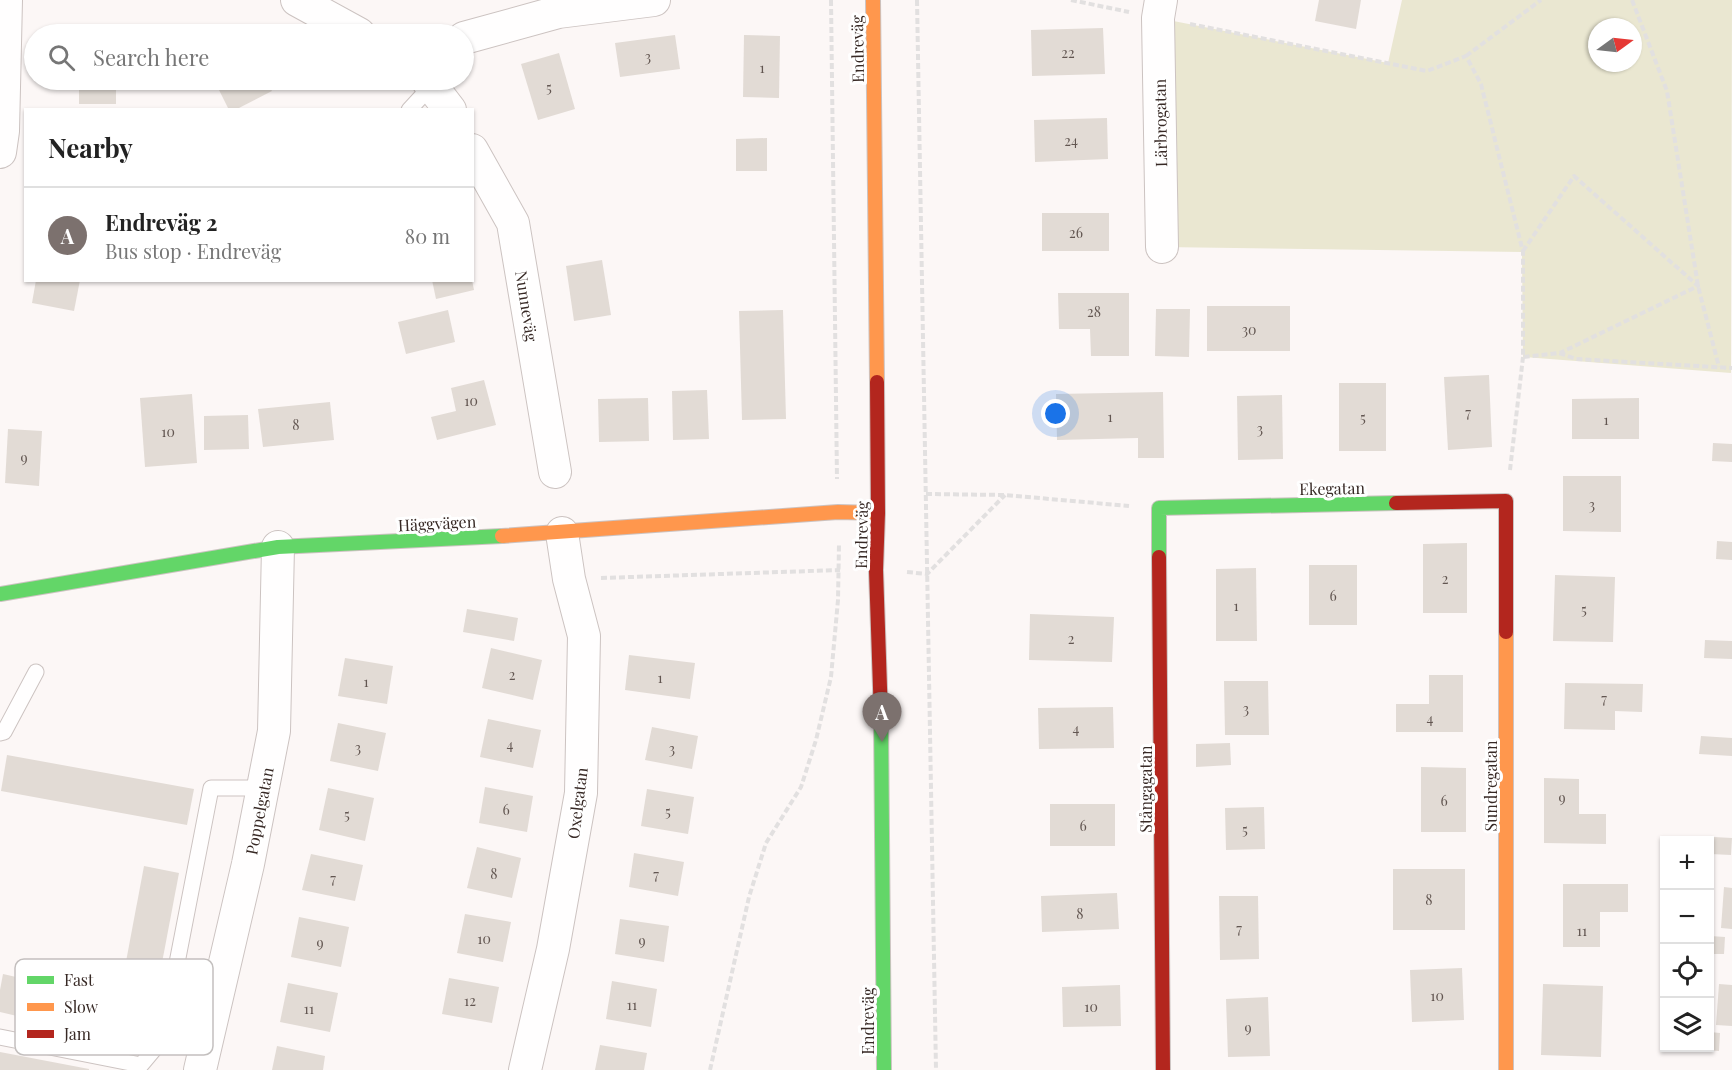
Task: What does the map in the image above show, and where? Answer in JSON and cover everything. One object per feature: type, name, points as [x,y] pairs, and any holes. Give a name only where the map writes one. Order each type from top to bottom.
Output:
[{"type":"street","points":[[0,152],[3,131],[6,0]]},
{"type":"street","points":[[297,0],[341,24]]},
{"type":"street","points":[[474,35],[558,12],[654,0]]},
{"type":"street","name":"Endreväg","points":[[873,0],[878,513],[876,570],[882,742],[884,1070]]},
{"type":"street","name":"Lärbrogatan","points":[[1159,9],[1162,247]]},
{"type":"street","name":"Nunneväg","points":[[474,154],[513,223],[555,472]]},
{"type":"street","name":"Ekegatan","points":[[1160,508],[1506,501]]},
{"type":"street","name":"Sundregatan","points":[[1506,501],[1506,1070]]},
{"type":"street","name":"Stångagatan","points":[[1160,508],[1163,1070]]},
{"type":"street","name":"Häggvägen","points":[[0,594],[278,547],[562,533],[826,513],[878,513]]},
{"type":"street","name":"Oxelgatan","points":[[525,1070],[553,949],[581,793],[584,636],[569,579],[562,533]]},
{"type":"street","name":"Poppelgatan","points":[[213,1014],[248,864],[274,731],[278,547]]},
{"type":"street","name":"Poppelgatan","points":[[200,1070],[203,1055]]},
{"type":"lane","points":[[412,108],[436,91]]},
{"type":"lane","points":[[0,733],[4,732],[36,672]]},
{"type":"lane","points":[[178,959],[211,788],[263,788]]},
{"type":"lane","points":[[0,1037],[15,1040]]},
{"type":"lane","points":[[91,1055],[141,1065],[149,1055]]},
{"type":"path","points":[[917,0],[936,1070]]},
{"type":"path","points":[[1071,0],[1159,9],[1427,71],[1466,56],[1541,0]]},
{"type":"path","points":[[1632,0],[1667,91],[1698,286],[1719,367]]},
{"type":"path","points":[[1466,56],[1481,84],[1523,252],[1523,357],[1506,501]]},
{"type":"path","points":[[1523,252],[1574,176],[1698,286]]},
{"type":"path","points":[[1523,357],[1559,353],[1698,286]]},
{"type":"path","points":[[1559,353],[1576,359],[1732,368]]},
{"type":"path","points":[[926,494],[1005,495],[1160,508]]},
{"type":"path","points":[[569,579],[876,570],[927,574],[1005,495]]},
{"type":"shaded area","points":[[1402,0],[1732,0],[1731,373],[1523,357],[1522,252],[1162,247],[1158,18],[1388,63]]},
{"type":"building","points":[[1319,0],[1361,0],[1356,29],[1315,21]]},
{"type":"building","points":[[1103,28],[1105,74],[1032,76],[1031,30]]},
{"type":"building","points":[[675,35],[680,69],[620,77],[615,43]]},
{"type":"building","points":[[744,35],[780,36],[779,98],[743,97]]},
{"type":"building","points":[[559,53],[575,109],[538,120],[521,64]]},
{"type":"building","points":[[79,90],[116,90],[116,104],[79,104]]},
{"type":"building","points":[[219,90],[272,91],[239,108],[228,108]]},
{"type":"building","points":[[1107,118],[1108,159],[1035,162],[1034,120]]},
{"type":"building","points":[[767,138],[767,171],[736,171],[736,139]]},
{"type":"building","points":[[1042,213],[1109,213],[1109,251],[1042,251]]},
{"type":"building","points":[[602,260],[611,315],[574,321],[566,266]]},
{"type":"building","points":[[36,282],[80,282],[74,311],[32,303]]},
{"type":"building","points":[[432,282],[472,282],[474,290],[436,299]]},
{"type":"building","points":[[1058,293],[1129,293],[1129,356],[1091,356],[1090,329],[1059,329]]},
{"type":"building","points":[[1207,306],[1290,306],[1290,351],[1207,351]]},
{"type":"building","points":[[1156,309],[1190,309],[1189,357],[1155,356]]},
{"type":"building","points":[[448,310],[455,342],[406,354],[398,322]]},
{"type":"building","points":[[783,310],[786,419],[742,420],[739,311]]},
{"type":"building","points":[[1489,375],[1492,447],[1448,450],[1444,377]]},
{"type":"building","points":[[484,380],[496,425],[437,440],[431,417],[456,411],[451,388]]},
{"type":"building","points":[[1339,383],[1386,383],[1386,451],[1339,451]]},
{"type":"building","points":[[707,390],[709,439],[673,440],[672,391]]},
{"type":"building","points":[[1163,392],[1164,458],[1138,458],[1138,438],[1057,440],[1056,394]]},
{"type":"building","points":[[192,394],[197,463],[145,467],[140,398]]},
{"type":"building","points":[[1282,395],[1283,459],[1238,460],[1237,396]]},
{"type":"building","points":[[648,398],[649,441],[599,442],[598,399]]},
{"type":"building","points":[[1639,398],[1639,439],[1572,439],[1572,399]]},
{"type":"building","points":[[330,402],[334,440],[263,447],[258,409]]},
{"type":"building","points":[[248,415],[249,449],[204,450],[204,416]]},
{"type":"building","points":[[8,429],[42,431],[39,486],[5,483]]},
{"type":"building","points":[[1713,443],[1732,444],[1732,462],[1712,461]]},
{"type":"building","points":[[1563,476],[1621,476],[1621,532],[1563,531]]},
{"type":"building","points":[[1717,541],[1732,542],[1732,560],[1716,559]]},
{"type":"building","points":[[1467,543],[1467,613],[1423,613],[1423,544]]},
{"type":"building","points":[[1309,565],[1357,565],[1357,625],[1309,625]]},
{"type":"building","points":[[1256,568],[1257,641],[1216,641],[1216,569]]},
{"type":"building","points":[[1555,575],[1615,577],[1613,642],[1553,641]]},
{"type":"building","points":[[467,609],[518,618],[514,641],[463,632]]},
{"type":"building","points":[[1030,614],[1114,617],[1112,662],[1029,660]]},
{"type":"building","points":[[1705,640],[1732,641],[1732,659],[1704,658]]},
{"type":"building","points":[[491,648],[542,660],[533,700],[482,688]]},
{"type":"building","points":[[629,655],[695,663],[690,699],[625,690]]},
{"type":"building","points":[[345,658],[393,666],[387,704],[338,696]]},
{"type":"building","points":[[1429,675],[1463,675],[1463,732],[1396,732],[1396,704],[1429,704]]},
{"type":"building","points":[[1224,681],[1268,681],[1269,735],[1225,735]]},
{"type":"building","points":[[1565,683],[1643,684],[1642,712],[1615,711],[1615,730],[1564,729]]},
{"type":"building","points":[[1113,707],[1114,748],[1039,749],[1038,708]]},
{"type":"building","points":[[488,719],[541,730],[533,768],[480,757]]},
{"type":"building","points":[[338,723],[386,733],[378,771],[330,761]]},
{"type":"building","points":[[652,727],[698,736],[692,769],[645,760]]},
{"type":"building","points":[[1701,736],[1732,738],[1732,756],[1699,754]]},
{"type":"building","points":[[1230,743],[1231,765],[1196,767],[1196,744]]},
{"type":"building","points":[[7,755],[194,789],[187,825],[1,791]]},
{"type":"building","points":[[1421,767],[1466,768],[1466,832],[1421,832]]},
{"type":"building","points":[[1544,778],[1579,779],[1579,814],[1606,814],[1606,844],[1544,843]]},
{"type":"building","points":[[485,787],[533,796],[527,832],[479,823]]},
{"type":"building","points":[[328,788],[374,798],[365,841],[319,830]]},
{"type":"building","points":[[647,789],[694,797],[688,834],[641,826]]},
{"type":"building","points":[[1050,804],[1115,804],[1115,846],[1050,846]]},
{"type":"building","points":[[1264,807],[1265,849],[1226,850],[1225,808]]},
{"type":"building","points":[[1714,837],[1732,838],[1731,855],[1714,854]]},
{"type":"building","points":[[477,847],[521,858],[512,898],[467,888]]},
{"type":"building","points":[[634,853],[684,862],[678,896],[629,887]]},
{"type":"building","points":[[311,854],[363,865],[355,901],[302,890]]},
{"type":"building","points":[[144,866],[179,873],[163,959],[126,959]]},
{"type":"building","points":[[1393,869],[1465,869],[1465,930],[1393,930]]},
{"type":"building","points":[[1563,884],[1628,884],[1628,912],[1600,912],[1600,947],[1563,947]]},
{"type":"building","points":[[1724,887],[1732,888],[1732,929],[1721,928]]},
{"type":"building","points":[[1117,893],[1119,929],[1042,932],[1041,896]]},
{"type":"building","points":[[1219,896],[1258,896],[1259,959],[1220,960]]},
{"type":"building","points":[[465,914],[511,922],[503,962],[457,953]]},
{"type":"building","points":[[299,917],[349,927],[341,967],[291,957]]},
{"type":"building","points":[[620,919],[669,926],[664,962],[615,954]]},
{"type":"building","points":[[1714,936],[1725,937],[1724,954],[1714,954]]},
{"type":"building","points":[[1462,968],[1464,1020],[1412,1022],[1410,970]]},
{"type":"building","points":[[3,974],[15,977],[15,1016],[0,1012]]},
{"type":"building","points":[[449,978],[499,987],[492,1023],[442,1014]]},
{"type":"building","points":[[612,981],[657,989],[651,1027],[606,1019]]},
{"type":"building","points":[[288,983],[338,993],[330,1032],[280,1022]]},
{"type":"building","points":[[1543,984],[1603,986],[1601,1057],[1541,1055]]},
{"type":"building","points":[[1719,984],[1732,985],[1732,1026],[1716,1025]]},
{"type":"building","points":[[1120,985],[1121,1026],[1063,1027],[1062,987]]},
{"type":"building","points":[[1268,997],[1270,1056],[1228,1057],[1226,999]]},
{"type":"building","points":[[1714,1032],[1720,1033],[1719,1051],[1714,1051]]},
{"type":"building","points":[[600,1045],[647,1053],[644,1070],[595,1070]]},
{"type":"building","points":[[277,1046],[325,1056],[323,1070],[272,1070]]},
{"type":"building","points":[[0,1052],[89,1069],[89,1070],[0,1070]]},
{"type":"traffic: fast","points":[[1159,557],[1159,508],[1396,503]]},
{"type":"traffic: fast","points":[[0,594],[278,547],[502,536]]},
{"type":"traffic: fast","points":[[881,717],[884,1070]]},
{"type":"traffic: slow","points":[[873,0],[877,382]]},
{"type":"traffic: slow","points":[[502,536],[838,512],[878,513]]},
{"type":"traffic: slow","points":[[1506,632],[1506,1070]]},
{"type":"traffic: jam","points":[[877,382],[876,570],[881,717]]},
{"type":"traffic: jam","points":[[1396,503],[1506,501],[1506,632]]},
{"type":"traffic: jam","points":[[1159,557],[1163,1070]]},
{"type":"place","name":"Endreväg 2","points":[[882,742]]}]
